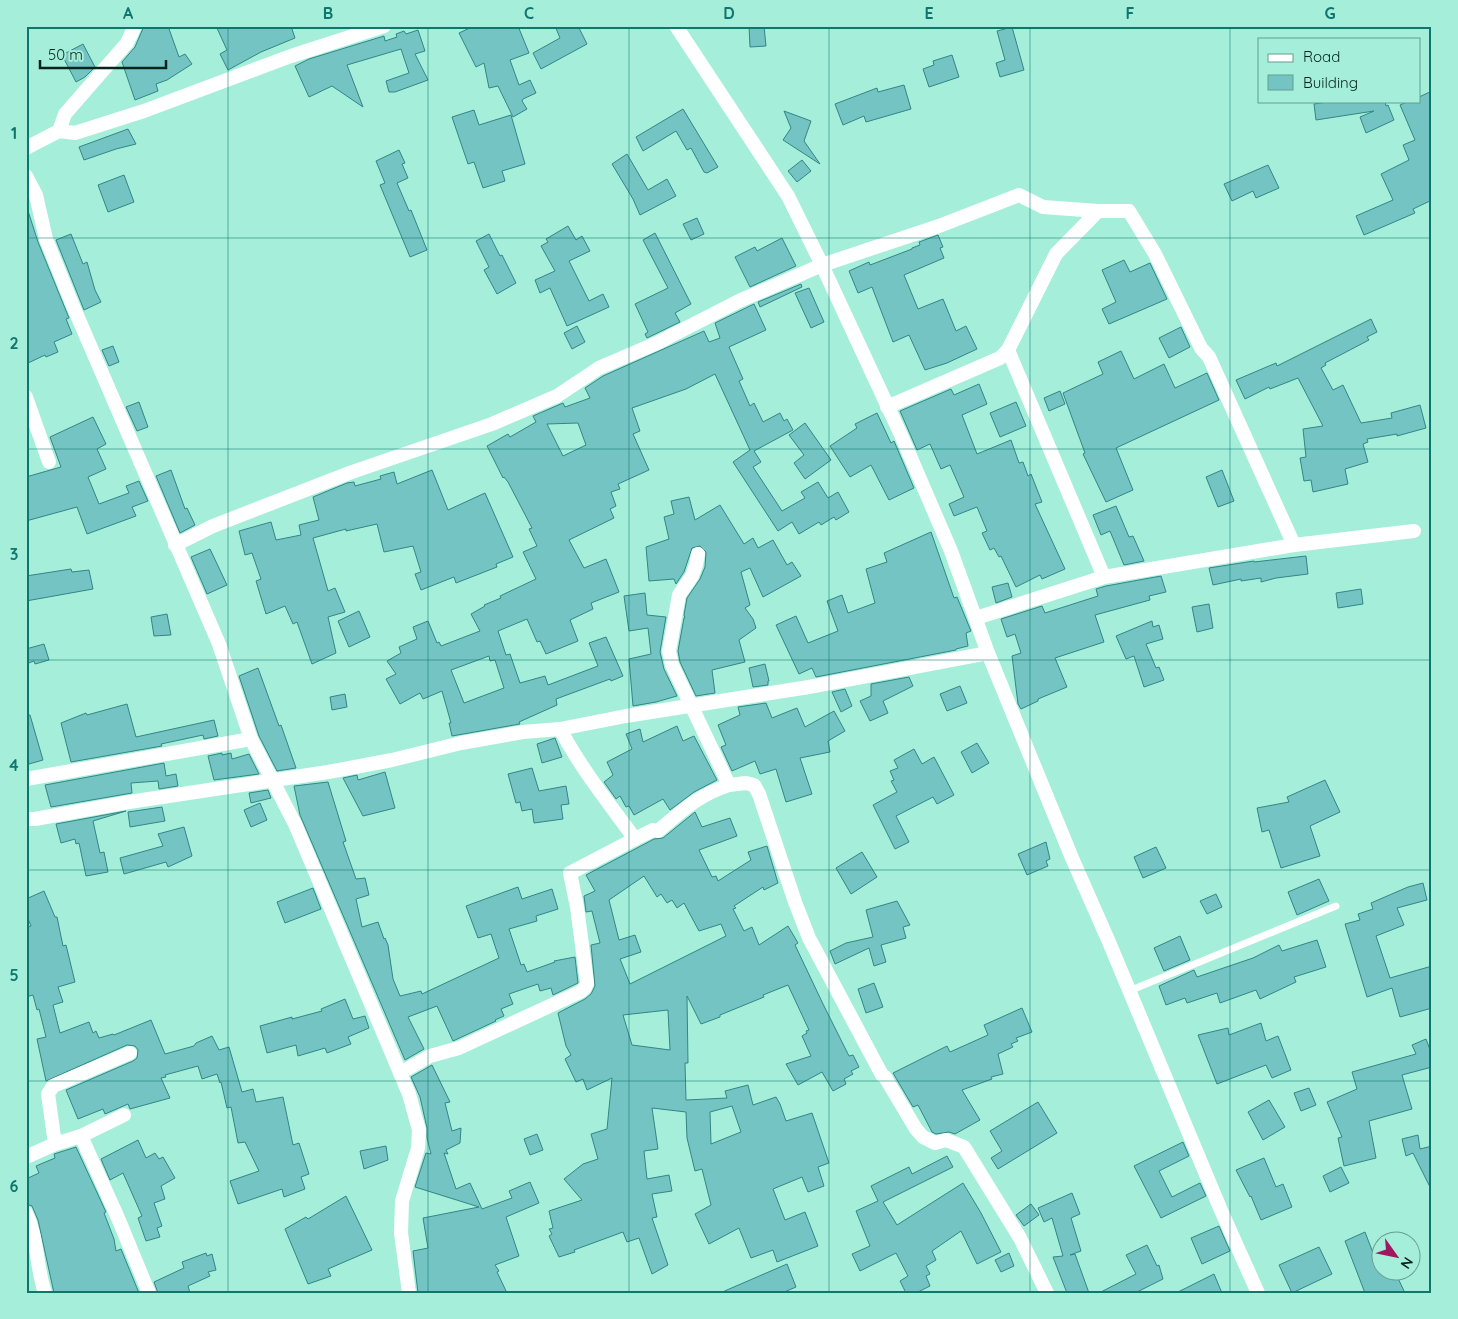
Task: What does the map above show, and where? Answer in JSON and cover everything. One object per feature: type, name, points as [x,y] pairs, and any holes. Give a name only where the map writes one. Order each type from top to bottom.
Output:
[{"type":"street","points":[[59,131],[65,114],[127,43],[135,26]]},
{"type":"street","points":[[30,146],[59,131],[75,133],[144,111],[291,56],[384,26]]},
{"type":"street","points":[[676,26],[788,196],[822,265],[951,551],[988,653],[1072,858],[1220,1208],[1258,1293]]},
{"type":"street","points":[[26,176],[36,195],[46,238],[72,306],[219,644],[251,739],[295,824],[342,940],[409,1094],[419,1130],[418,1148],[402,1201],[401,1233],[409,1293]]},
{"type":"street","points":[[175,545],[213,526],[269,504],[352,472],[508,417],[557,396],[599,368],[657,344],[684,328],[739,301],[822,265],[939,226],[1018,195],[1043,207],[1129,212],[1155,254],[1201,348],[1209,357],[1294,545]]},
{"type":"street","points":[[887,407],[1000,358],[1008,350],[1056,254],[1098,211]]},
{"type":"street","points":[[1008,350],[1104,577]]},
{"type":"street","points":[[26,397],[48,462]]},
{"type":"street","points":[[976,618],[1104,577],[1294,545],[1414,531]]},
{"type":"street","points":[[698,554],[692,576],[679,595],[669,651],[672,665],[690,706],[729,785]]},
{"type":"street","points":[[26,819],[273,781],[392,760],[461,743],[523,732],[560,729],[626,716],[808,688],[988,653]]},
{"type":"street","points":[[560,729],[599,792],[635,839]]},
{"type":"street","points":[[26,779],[251,739]]},
{"type":"street","points":[[400,1073],[430,1056],[459,1048],[585,988],[587,983],[584,952],[570,873],[653,830],[658,831],[692,802],[708,792],[729,785],[746,783],[754,785],[760,794],[795,902],[809,938],[882,1075],[916,1129],[924,1137],[935,1143],[946,1140],[964,1147],[1020,1238],[1047,1293]]},
{"type":"street","points":[[55,1144],[48,1094],[53,1086],[130,1053]]},
{"type":"street","points":[[26,1157],[55,1144],[80,1136],[124,1115]]},
{"type":"street","points":[[80,1136],[118,1218],[149,1293]]},
{"type":"street","points":[[26,1214],[31,1224],[40,1280],[45,1293]]},
{"type":"lane","points":[[1130,992],[1336,906]]},
{"type":"building","points":[[144,26],[168,26],[179,57],[185,54],[192,64],[167,80],[156,84],[158,91],[135,100],[122,62],[135,47]]},
{"type":"building","points":[[216,26],[291,26],[295,38],[261,52],[228,70],[220,54],[227,50]]},
{"type":"building","points":[[474,26],[518,26],[529,53],[510,60],[519,85],[530,80],[536,93],[523,99],[522,101],[527,109],[513,117],[498,86],[489,88],[484,63],[476,67],[459,33]]},
{"type":"building","points":[[555,26],[578,26],[587,44],[541,69],[533,53],[560,38]]},
{"type":"building","points":[[749,26],[764,26],[766,46],[750,47]]},
{"type":"building","points":[[1012,27],[1024,70],[1000,77],[996,63],[1005,60],[997,31]]},
{"type":"building","points":[[418,30],[425,51],[415,54],[428,80],[395,92],[389,92],[386,81],[409,73],[401,49],[347,65],[363,107],[332,86],[309,97],[295,66],[309,59],[384,36],[385,41],[397,37],[396,34],[404,31],[406,34]]},
{"type":"building","points":[[83,44],[95,67],[85,77],[76,82],[62,55]]},
{"type":"building","points":[[952,55],[959,77],[929,87],[923,69],[934,65],[933,61]]},
{"type":"building","points":[[904,85],[911,109],[866,122],[864,116],[843,125],[835,104],[877,88],[878,92]]},
{"type":"building","points":[[1432,91],[1432,200],[1413,209],[1415,213],[1364,235],[1356,216],[1393,200],[1381,174],[1409,160],[1403,145],[1415,140],[1400,105],[1407,102],[1420,102],[1420,97]]},
{"type":"building","points":[[1327,102],[1385,102],[1394,120],[1366,133],[1360,117],[1374,111],[1316,120],[1314,104]]},
{"type":"building","points":[[683,109],[718,167],[707,173],[704,172],[691,148],[687,150],[676,131],[643,151],[636,137]]},
{"type":"building","points":[[474,110],[479,125],[511,115],[525,164],[502,171],[505,181],[483,188],[474,162],[468,164],[452,117]]},
{"type":"building","points":[[784,111],[811,121],[804,141],[820,164],[783,140],[791,128]]},
{"type":"building","points":[[128,129],[136,144],[84,160],[79,147]]},
{"type":"building","points":[[399,150],[405,163],[402,164],[408,178],[397,183],[409,211],[411,210],[427,250],[410,257],[380,185],[385,183],[376,161]]},
{"type":"building","points":[[627,154],[648,190],[667,179],[676,196],[640,215],[633,199],[612,164]]},
{"type":"building","points":[[802,160],[811,171],[797,182],[788,171]]},
{"type":"building","points":[[1268,165],[1279,188],[1256,198],[1253,191],[1232,201],[1224,184]]},
{"type":"building","points":[[124,175],[134,202],[108,212],[98,185]]},
{"type":"building","points":[[26,211],[28,211],[38,242],[69,318],[66,319],[72,334],[54,342],[58,352],[46,357],[45,355],[26,364]]},
{"type":"building","points":[[697,218],[704,234],[691,240],[683,224]]},
{"type":"building","points":[[568,226],[576,240],[582,236],[590,251],[569,261],[589,301],[603,294],[609,307],[567,326],[550,288],[540,293],[535,280],[555,271],[541,246],[548,242],[546,239]]},
{"type":"building","points":[[655,233],[691,304],[675,313],[680,322],[647,338],[645,334],[648,332],[635,304],[668,288],[643,240]]},
{"type":"building","points":[[71,234],[83,264],[87,262],[95,290],[101,302],[84,310],[56,240]]},
{"type":"building","points":[[489,234],[516,283],[497,294],[484,270],[489,267],[476,241]]},
{"type":"building","points":[[938,235],[943,247],[940,248],[944,258],[904,275],[918,309],[943,299],[956,331],[966,326],[977,349],[947,363],[925,370],[909,335],[893,342],[872,287],[858,293],[849,271],[869,262],[870,265],[912,249],[920,245],[919,242]]},
{"type":"building","points":[[782,238],[796,266],[750,287],[735,257],[755,247],[757,251]]},
{"type":"building","points":[[1124,260],[1130,272],[1150,263],[1167,299],[1109,324],[1102,309],[1116,302],[1102,270]]},
{"type":"building","points":[[801,284],[802,287],[760,307],[758,302]]},
{"type":"building","points":[[809,288],[824,322],[811,328],[795,293]]},
{"type":"building","points":[[754,304],[766,330],[729,347],[743,379],[739,381],[750,406],[754,403],[763,422],[780,413],[784,421],[787,419],[793,430],[754,451],[761,462],[753,467],[782,511],[805,498],[801,492],[818,482],[828,498],[838,492],[849,512],[836,520],[834,517],[821,525],[819,522],[799,534],[792,522],[778,531],[733,462],[750,450],[715,374],[686,389],[632,408],[640,431],[633,434],[649,470],[618,484],[620,489],[611,492],[616,506],[610,509],[614,518],[569,540],[584,568],[606,559],[619,592],[591,603],[593,609],[570,620],[578,641],[546,654],[540,641],[537,642],[527,619],[498,631],[506,655],[510,654],[520,683],[545,676],[548,685],[598,666],[589,643],[606,637],[623,676],[556,699],[557,705],[519,722],[520,724],[452,736],[449,723],[451,723],[442,691],[423,699],[420,693],[400,704],[386,679],[396,674],[387,661],[401,653],[399,647],[417,639],[413,627],[428,621],[437,643],[439,642],[441,646],[480,631],[471,614],[484,605],[501,598],[500,596],[536,579],[523,552],[537,546],[529,529],[532,528],[487,446],[508,434],[510,437],[536,422],[533,416],[563,403],[565,407],[590,398],[585,388],[603,376],[704,331],[709,342],[720,338],[715,323]],"holes":[[[578,423],[586,445],[563,456],[547,424]],[[489,656],[490,661],[495,660],[504,688],[464,703],[451,670]]]},
{"type":"building","points":[[1371,319],[1377,332],[1367,337],[1369,340],[1325,363],[1326,365],[1321,368],[1333,390],[1343,385],[1361,423],[1392,418],[1391,413],[1420,405],[1426,428],[1397,436],[1397,434],[1367,439],[1368,442],[1363,444],[1368,462],[1345,469],[1348,484],[1313,492],[1311,480],[1304,481],[1300,458],[1306,457],[1303,429],[1323,426],[1298,378],[1270,389],[1269,387],[1245,399],[1236,380],[1276,363],[1277,366]]},
{"type":"building","points":[[577,326],[585,342],[572,349],[564,333]]},
{"type":"building","points":[[1181,327],[1190,347],[1169,358],[1159,338]]},
{"type":"building","points":[[113,346],[119,362],[109,366],[102,350]]},
{"type":"building","points":[[1121,351],[1134,379],[1164,364],[1175,388],[1207,373],[1219,400],[1116,448],[1133,490],[1106,502],[1083,454],[1085,453],[1063,393],[1103,374],[1098,362]]},
{"type":"building","points":[[979,384],[987,404],[962,415],[977,454],[1011,440],[1019,463],[1023,462],[1028,476],[1031,474],[1042,502],[1035,504],[1065,569],[1042,579],[1040,575],[1016,587],[1001,556],[999,557],[994,548],[990,550],[982,533],[987,531],[977,507],[954,516],[949,504],[964,497],[950,465],[941,469],[930,444],[917,450],[900,411],[951,389],[954,395]]},
{"type":"building","points":[[1060,391],[1065,404],[1049,411],[1044,398]]},
{"type":"building","points":[[139,402],[148,427],[137,431],[126,407]]},
{"type":"building","points":[[1016,402],[1026,426],[1000,437],[990,413]]},
{"type":"building","points":[[877,413],[891,443],[894,441],[914,488],[889,500],[871,465],[850,477],[830,446],[857,428],[855,424]]},
{"type":"building","points":[[93,417],[106,444],[97,449],[106,469],[88,477],[99,504],[129,493],[126,486],[139,481],[148,501],[132,507],[136,516],[87,534],[77,507],[26,521],[26,477],[61,467],[50,437]]},
{"type":"building","points":[[805,423],[831,460],[805,479],[794,463],[804,455],[789,435]]},
{"type":"building","points":[[171,470],[185,509],[187,508],[195,525],[180,533],[156,476]]},
{"type":"building","points":[[432,470],[448,510],[485,493],[513,557],[496,564],[497,567],[456,583],[454,577],[421,590],[415,574],[421,572],[413,546],[384,552],[377,524],[346,531],[346,529],[313,538],[328,591],[335,588],[345,612],[328,617],[336,653],[312,664],[297,622],[293,624],[285,606],[266,614],[256,581],[261,579],[252,553],[245,555],[239,531],[271,522],[276,540],[301,535],[299,525],[319,520],[313,497],[347,483],[354,482],[355,486],[381,479],[380,476],[394,472],[397,484]]},
{"type":"building","points":[[1222,470],[1234,501],[1218,507],[1206,477]]},
{"type":"building","points":[[689,497],[695,520],[720,505],[744,544],[753,538],[758,548],[773,540],[787,565],[792,562],[801,576],[763,597],[750,568],[741,572],[750,605],[745,608],[753,619],[756,628],[739,640],[745,662],[712,670],[715,693],[696,696],[680,662],[678,651],[687,598],[700,579],[705,567],[706,552],[700,546],[692,548],[684,572],[676,584],[674,579],[649,581],[646,547],[669,539],[664,517],[674,514],[671,501]]},
{"type":"building","points":[[1116,506],[1129,537],[1133,536],[1144,561],[1124,565],[1110,531],[1101,535],[1093,515]]},
{"type":"building","points":[[931,532],[954,598],[957,597],[971,631],[966,633],[968,646],[956,650],[816,677],[812,668],[799,674],[776,625],[796,616],[808,643],[838,631],[827,601],[842,595],[848,613],[875,603],[866,569],[887,562],[884,553]]},
{"type":"building","points":[[210,549],[227,585],[207,594],[191,557]]},
{"type":"building","points":[[1306,556],[1308,574],[1261,582],[1261,578],[1241,581],[1241,579],[1213,585],[1209,568],[1254,561]]},
{"type":"building","points":[[71,569],[72,572],[89,570],[93,589],[26,601],[26,576]]},
{"type":"building","points":[[1161,576],[1166,592],[1149,596],[1150,600],[1095,615],[1104,642],[1055,658],[1067,687],[1038,699],[1038,701],[1021,709],[1018,704],[1012,656],[1021,653],[1015,634],[1007,637],[1001,619],[1042,606],[1045,613],[1098,596],[1096,589]]},
{"type":"building","points":[[1008,583],[1012,597],[996,603],[992,587]]},
{"type":"building","points":[[1361,589],[1363,604],[1338,608],[1336,593]]},
{"type":"building","points":[[645,593],[647,615],[666,617],[660,652],[664,669],[677,696],[633,706],[629,659],[651,654],[648,628],[629,631],[624,596]]},
{"type":"building","points":[[1209,604],[1213,628],[1197,632],[1192,607]]},
{"type":"building","points":[[359,611],[370,637],[349,647],[338,621]]},
{"type":"building","points":[[167,614],[171,635],[154,636],[151,617]]},
{"type":"building","points":[[1152,621],[1153,627],[1159,625],[1163,639],[1146,644],[1156,668],[1159,667],[1164,680],[1144,687],[1134,656],[1126,659],[1116,636]]},
{"type":"building","points":[[44,644],[49,660],[35,664],[34,661],[26,664],[26,649]]},
{"type":"building","points":[[765,664],[769,681],[768,685],[753,687],[749,668]]},
{"type":"building","points":[[258,668],[296,768],[277,771],[259,736],[239,676]]},
{"type":"building","points":[[909,677],[913,686],[883,701],[888,713],[870,721],[860,701],[871,696],[871,684]]},
{"type":"building","points":[[960,686],[967,703],[947,711],[940,694]]},
{"type":"building","points":[[845,689],[852,706],[841,712],[832,692]]},
{"type":"building","points":[[345,694],[347,707],[332,710],[330,697]]},
{"type":"building","points":[[766,703],[772,718],[797,708],[805,727],[834,711],[845,731],[828,741],[830,752],[800,758],[812,794],[786,802],[776,769],[760,774],[755,761],[732,771],[721,747],[726,745],[718,725],[740,715],[738,707]]},
{"type":"building","points":[[127,704],[136,737],[214,720],[218,736],[204,739],[203,735],[161,744],[162,746],[71,762],[61,723],[86,713],[87,715]]},
{"type":"building","points":[[26,715],[30,715],[43,760],[29,764],[26,755]]},
{"type":"building","points":[[677,726],[683,741],[694,736],[717,780],[694,792],[670,810],[663,799],[634,815],[629,806],[626,807],[620,796],[616,799],[604,782],[613,775],[607,762],[632,749],[626,734],[640,729],[643,742]]},
{"type":"building","points":[[555,738],[562,757],[542,763],[537,744]]},
{"type":"building","points":[[977,743],[989,763],[972,773],[961,752]]},
{"type":"building","points":[[914,749],[922,764],[934,757],[954,795],[937,804],[933,797],[896,816],[909,842],[895,849],[873,805],[897,792],[891,781],[894,780],[890,771],[898,768],[894,760]]},
{"type":"building","points":[[222,753],[222,755],[231,753],[232,759],[249,754],[259,774],[214,780],[208,756]]},
{"type":"building","points":[[164,763],[166,776],[176,774],[178,786],[159,789],[158,781],[131,783],[132,793],[51,807],[45,785]]},
{"type":"building","points":[[532,768],[539,791],[566,786],[569,804],[561,805],[563,819],[534,823],[532,809],[522,811],[520,802],[516,803],[508,774]]},
{"type":"building","points":[[385,772],[395,808],[363,816],[343,778],[357,775],[358,780]]},
{"type":"building","points":[[1325,780],[1340,812],[1310,826],[1320,856],[1281,868],[1269,830],[1262,832],[1257,808],[1289,802],[1287,797]]},
{"type":"building","points":[[328,782],[346,841],[343,842],[356,879],[365,878],[369,895],[356,899],[362,927],[378,922],[388,945],[393,979],[400,996],[421,991],[422,994],[499,958],[491,934],[478,938],[466,906],[518,887],[522,899],[552,889],[558,909],[536,916],[537,921],[509,929],[521,965],[524,964],[527,972],[554,961],[575,957],[578,983],[553,995],[551,988],[540,991],[538,984],[509,994],[513,1004],[501,1009],[504,1016],[453,1041],[437,1006],[408,1017],[424,1049],[405,1060],[300,815],[294,786]]},
{"type":"building","points":[[268,790],[271,798],[251,803],[249,793]]},
{"type":"building","points":[[260,803],[267,820],[251,827],[244,810]]},
{"type":"building","points":[[162,807],[165,821],[130,827],[128,812]]},
{"type":"building","points":[[126,811],[93,821],[100,853],[104,852],[108,872],[86,876],[79,843],[76,844],[75,839],[61,843],[56,824]]},
{"type":"building","points":[[695,812],[702,827],[730,818],[737,836],[699,850],[712,877],[716,876],[718,881],[751,860],[748,852],[767,846],[778,883],[764,890],[763,887],[734,906],[736,908],[733,909],[744,931],[752,927],[759,945],[788,926],[798,943],[795,945],[849,1056],[853,1055],[859,1067],[851,1071],[853,1074],[844,1079],[846,1084],[833,1091],[822,1072],[798,1085],[786,1064],[811,1056],[802,1036],[809,1030],[788,985],[701,1024],[687,996],[688,1063],[685,1063],[686,1100],[727,1098],[725,1091],[748,1085],[753,1105],[776,1097],[786,1121],[812,1113],[829,1163],[818,1167],[824,1186],[808,1192],[802,1177],[773,1189],[785,1220],[805,1212],[818,1246],[777,1262],[773,1250],[751,1258],[739,1228],[709,1244],[695,1214],[711,1205],[702,1169],[695,1171],[687,1138],[686,1112],[652,1108],[658,1149],[644,1151],[647,1179],[669,1175],[672,1191],[652,1194],[657,1217],[652,1218],[668,1265],[652,1274],[639,1238],[627,1242],[623,1232],[559,1257],[549,1236],[552,1234],[549,1229],[553,1228],[549,1211],[582,1200],[564,1179],[583,1164],[598,1159],[591,1134],[607,1129],[612,1078],[587,1090],[583,1079],[576,1082],[565,1059],[571,1055],[566,1046],[558,1013],[585,999],[591,994],[595,986],[591,945],[600,943],[592,911],[586,912],[584,896],[595,891],[586,875],[654,839],[663,838]],"holes":[[[644,876],[657,897],[661,894],[667,903],[672,900],[677,908],[684,903],[699,931],[721,924],[726,936],[630,984],[620,959],[641,952],[635,935],[619,940],[609,900]],[[668,1010],[670,1050],[632,1045],[623,1015]],[[732,1106],[741,1132],[711,1144],[710,1112]]]},
{"type":"building","points":[[184,827],[192,856],[168,867],[166,862],[124,874],[120,858],[163,846],[158,834]]},
{"type":"building","points":[[1046,842],[1050,859],[1046,861],[1048,866],[1027,875],[1018,854]]},
{"type":"building","points":[[1156,847],[1166,868],[1143,878],[1134,857]]},
{"type":"building","points":[[862,852],[877,877],[851,894],[836,868]]},
{"type":"building","points":[[1319,879],[1329,901],[1297,915],[1288,892]]},
{"type":"building","points":[[1423,883],[1427,900],[1397,908],[1404,925],[1376,936],[1390,978],[1432,966],[1432,1008],[1400,1017],[1392,988],[1367,997],[1345,924],[1360,920],[1358,914],[1373,909],[1371,903],[1408,887]]},
{"type":"building","points":[[313,888],[321,909],[285,923],[277,902]]},
{"type":"building","points":[[44,891],[55,917],[57,917],[63,946],[66,945],[75,982],[58,987],[63,1002],[53,1005],[60,1033],[89,1022],[93,1033],[96,1031],[99,1038],[114,1035],[151,1020],[165,1054],[194,1046],[196,1043],[212,1036],[219,1050],[229,1047],[242,1092],[253,1089],[256,1102],[283,1097],[293,1145],[299,1143],[309,1174],[301,1177],[305,1189],[284,1197],[282,1189],[238,1204],[230,1181],[259,1171],[245,1142],[238,1143],[231,1107],[227,1108],[221,1082],[217,1074],[202,1079],[198,1066],[165,1075],[166,1077],[161,1078],[170,1098],[130,1109],[128,1104],[105,1114],[103,1109],[78,1119],[66,1090],[133,1061],[137,1058],[138,1050],[135,1046],[127,1045],[46,1081],[37,1039],[46,1037],[39,1009],[37,1010],[33,995],[26,997],[26,927],[31,926],[26,914],[26,899]]},
{"type":"building","points":[[1216,894],[1222,907],[1207,914],[1200,901]]},
{"type":"building","points":[[897,901],[910,925],[903,927],[906,938],[881,945],[886,962],[874,966],[869,948],[835,964],[830,951],[846,943],[873,937],[866,910]]},
{"type":"building","points":[[1180,936],[1190,960],[1164,971],[1154,948]]},
{"type":"building","points":[[1317,940],[1326,967],[1294,977],[1296,982],[1260,999],[1256,990],[1220,1003],[1217,993],[1187,1003],[1185,998],[1166,1005],[1159,986],[1194,970],[1197,977],[1253,958],[1279,945],[1282,951]]},
{"type":"building","points":[[874,983],[883,1007],[866,1013],[858,989]]},
{"type":"building","points":[[345,999],[353,1019],[365,1016],[369,1028],[348,1037],[351,1044],[327,1053],[325,1048],[298,1056],[296,1045],[267,1053],[260,1026],[322,1011],[321,1009]]},
{"type":"building","points":[[1022,1008],[1032,1032],[1016,1038],[1018,1041],[1011,1044],[1013,1047],[998,1054],[1003,1074],[991,1077],[992,1079],[962,1090],[980,1120],[955,1134],[949,1132],[936,1134],[932,1132],[918,1105],[913,1107],[893,1073],[947,1046],[950,1052],[988,1035],[984,1025]]},
{"type":"building","points":[[1261,1023],[1266,1041],[1278,1036],[1291,1070],[1272,1078],[1266,1065],[1217,1084],[1198,1035],[1228,1028],[1229,1035]]},
{"type":"building","points":[[1426,1039],[1432,1055],[1432,1067],[1402,1075],[1412,1109],[1369,1121],[1376,1158],[1344,1166],[1338,1138],[1342,1137],[1327,1102],[1357,1089],[1352,1072],[1416,1054],[1412,1045]]},
{"type":"building","points":[[432,1065],[450,1102],[445,1103],[452,1131],[461,1128],[460,1143],[446,1150],[448,1154],[444,1153],[456,1189],[470,1183],[482,1209],[512,1198],[509,1191],[530,1182],[539,1203],[506,1217],[519,1256],[495,1265],[507,1293],[418,1293],[413,1251],[428,1248],[423,1218],[479,1207],[415,1187],[426,1153],[431,1154],[420,1097],[411,1077]]},
{"type":"building","points":[[1309,1088],[1316,1105],[1301,1111],[1294,1093]]},
{"type":"building","points":[[1269,1100],[1285,1127],[1263,1140],[1248,1112]]},
{"type":"building","points":[[1038,1102],[1057,1133],[998,1169],[991,1158],[1002,1151],[990,1131]]},
{"type":"building","points":[[537,1134],[543,1150],[530,1155],[524,1139]]},
{"type":"building","points":[[1418,1135],[1420,1149],[1432,1146],[1432,1191],[1413,1153],[1406,1156],[1402,1139]]},
{"type":"building","points":[[138,1140],[146,1158],[155,1153],[159,1159],[163,1157],[175,1178],[161,1186],[165,1199],[154,1203],[162,1226],[157,1228],[160,1237],[146,1241],[138,1218],[142,1216],[123,1173],[110,1180],[101,1159]]},
{"type":"building","points":[[1183,1142],[1189,1156],[1159,1171],[1172,1197],[1200,1183],[1206,1196],[1161,1218],[1134,1166]]},
{"type":"building","points":[[386,1146],[388,1160],[364,1169],[360,1151]]},
{"type":"building","points":[[76,1147],[106,1212],[104,1213],[114,1239],[116,1251],[121,1249],[139,1293],[54,1293],[38,1220],[32,1206],[26,1204],[26,1179],[39,1173],[36,1166],[55,1158],[54,1154]]},
{"type":"building","points":[[947,1156],[953,1167],[883,1202],[897,1225],[963,1183],[1001,1252],[977,1264],[961,1231],[932,1251],[936,1260],[926,1266],[930,1274],[926,1276],[930,1286],[916,1293],[906,1293],[900,1281],[908,1276],[896,1253],[860,1271],[852,1254],[870,1246],[856,1211],[878,1201],[871,1186],[909,1167],[912,1174]]},
{"type":"building","points":[[1264,1158],[1276,1187],[1283,1184],[1292,1207],[1261,1220],[1251,1196],[1236,1170]]},
{"type":"building","points":[[1341,1167],[1349,1183],[1330,1192],[1323,1176]]},
{"type":"building","points":[[1072,1193],[1080,1214],[1071,1218],[1081,1251],[1070,1255],[1075,1254],[1089,1293],[1067,1293],[1053,1257],[1063,1256],[1052,1218],[1044,1222],[1038,1208]]},
{"type":"building","points":[[346,1196],[372,1250],[328,1269],[331,1276],[308,1284],[285,1229],[306,1217],[308,1219]]},
{"type":"building","points":[[1031,1204],[1039,1215],[1024,1226],[1016,1215]]},
{"type":"building","points":[[1219,1226],[1230,1251],[1202,1264],[1191,1238]]},
{"type":"building","points":[[1365,1232],[1370,1245],[1370,1282],[1400,1282],[1405,1293],[1365,1293],[1345,1241]]},
{"type":"building","points":[[1147,1245],[1157,1266],[1159,1265],[1163,1279],[1135,1293],[1099,1293],[1136,1274],[1126,1255]]},
{"type":"building","points":[[1319,1247],[1332,1274],[1292,1293],[1279,1265]]},
{"type":"building","points":[[206,1253],[207,1256],[212,1254],[216,1270],[208,1272],[210,1276],[188,1286],[190,1293],[158,1293],[154,1282],[184,1268],[182,1262]]},
{"type":"building","points":[[1009,1253],[1014,1266],[1001,1272],[995,1260]]},
{"type":"building","points":[[787,1264],[796,1287],[782,1293],[720,1293]]},
{"type":"building","points":[[1214,1274],[1222,1293],[1176,1293]]}]
